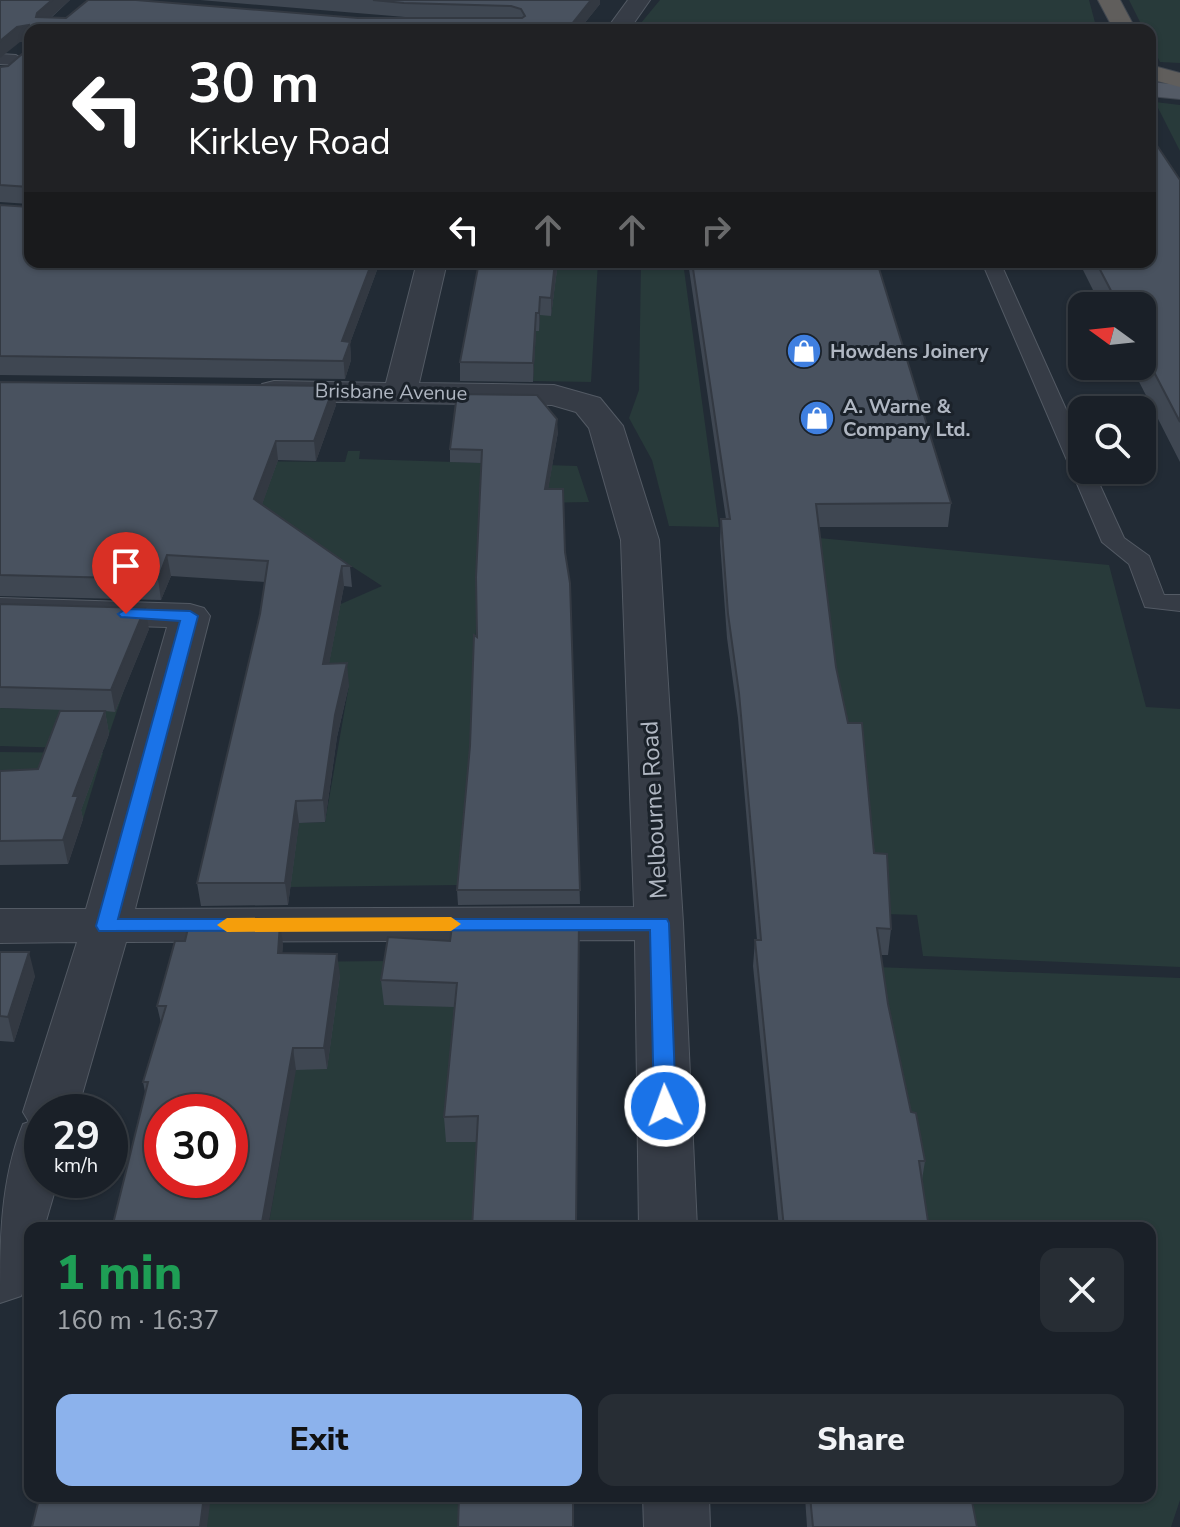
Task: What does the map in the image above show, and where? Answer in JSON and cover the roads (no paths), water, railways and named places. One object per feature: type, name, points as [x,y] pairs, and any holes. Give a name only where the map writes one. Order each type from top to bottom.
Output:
[{"type":"highway","points":[[1109,0],[1122,24]]},
{"type":"highway","points":[[1156,72],[1180,80]]},
{"type":"main road","points":[[1156,70],[1180,70]]},
{"type":"main road","points":[[1156,90],[1180,92]]},
{"type":"street","points":[[621,24],[639,0]]},
{"type":"street","points":[[400,392],[431,268]]},
{"type":"street","name":"Brisbane Avenue","points":[[240,390],[554,395],[588,405]]},
{"type":"street","name":"Melbourne Road","points":[[588,405],[606,426],[640,540],[659,923],[668,1222]]},
{"type":"street","points":[[0,610],[190,616],[106,926],[55,1094]]},
{"type":"street","points":[[0,926],[659,923]]},
{"type":"street","points":[[0,1279],[24,1198]]},
{"type":"street","points":[[676,1502],[677,1527]]},
{"type":"lane","points":[[994,268],[1068,438]]},
{"type":"lane","points":[[1088,484],[1114,542],[1140,561],[1154,602],[1180,603]]},
{"type":"place","name":"Howdens Joinery","points":[[804,351]]},
{"type":"place","name":"A. Warne & Company Ltd.","points":[[817,418]]}]
